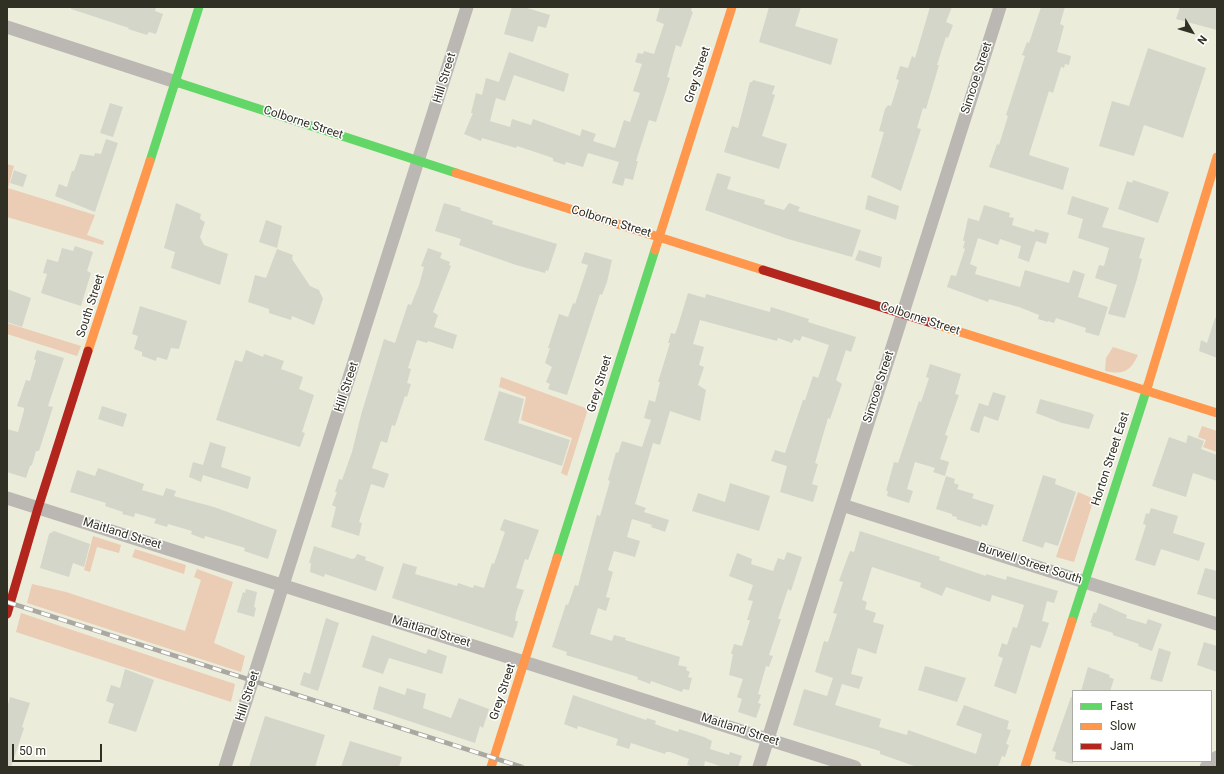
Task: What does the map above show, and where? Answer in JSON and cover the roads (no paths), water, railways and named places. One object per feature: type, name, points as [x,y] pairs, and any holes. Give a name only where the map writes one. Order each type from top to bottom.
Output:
[{"type":"street","name":"South Street","points":[[7,614],[38,508],[199,7]]},
{"type":"street","name":"Hill Street","points":[[225,767],[467,7]]},
{"type":"street","name":"Grey Street","points":[[491,767],[732,7]]},
{"type":"street","name":"Simcoe Street","points":[[759,767],[1000,7]]},
{"type":"street","name":"Colborne Street","points":[[7,27],[419,161],[1217,413]]},
{"type":"street","name":"Horton Street East","points":[[1025,767],[1146,391],[1217,158]]},
{"type":"street","name":"Maitland Street","points":[[7,498],[855,767]]},
{"type":"street","name":"Burwell Street South","points":[[842,505],[1217,624]]},
{"type":"railway","points":[[7,602],[522,767]]}]
